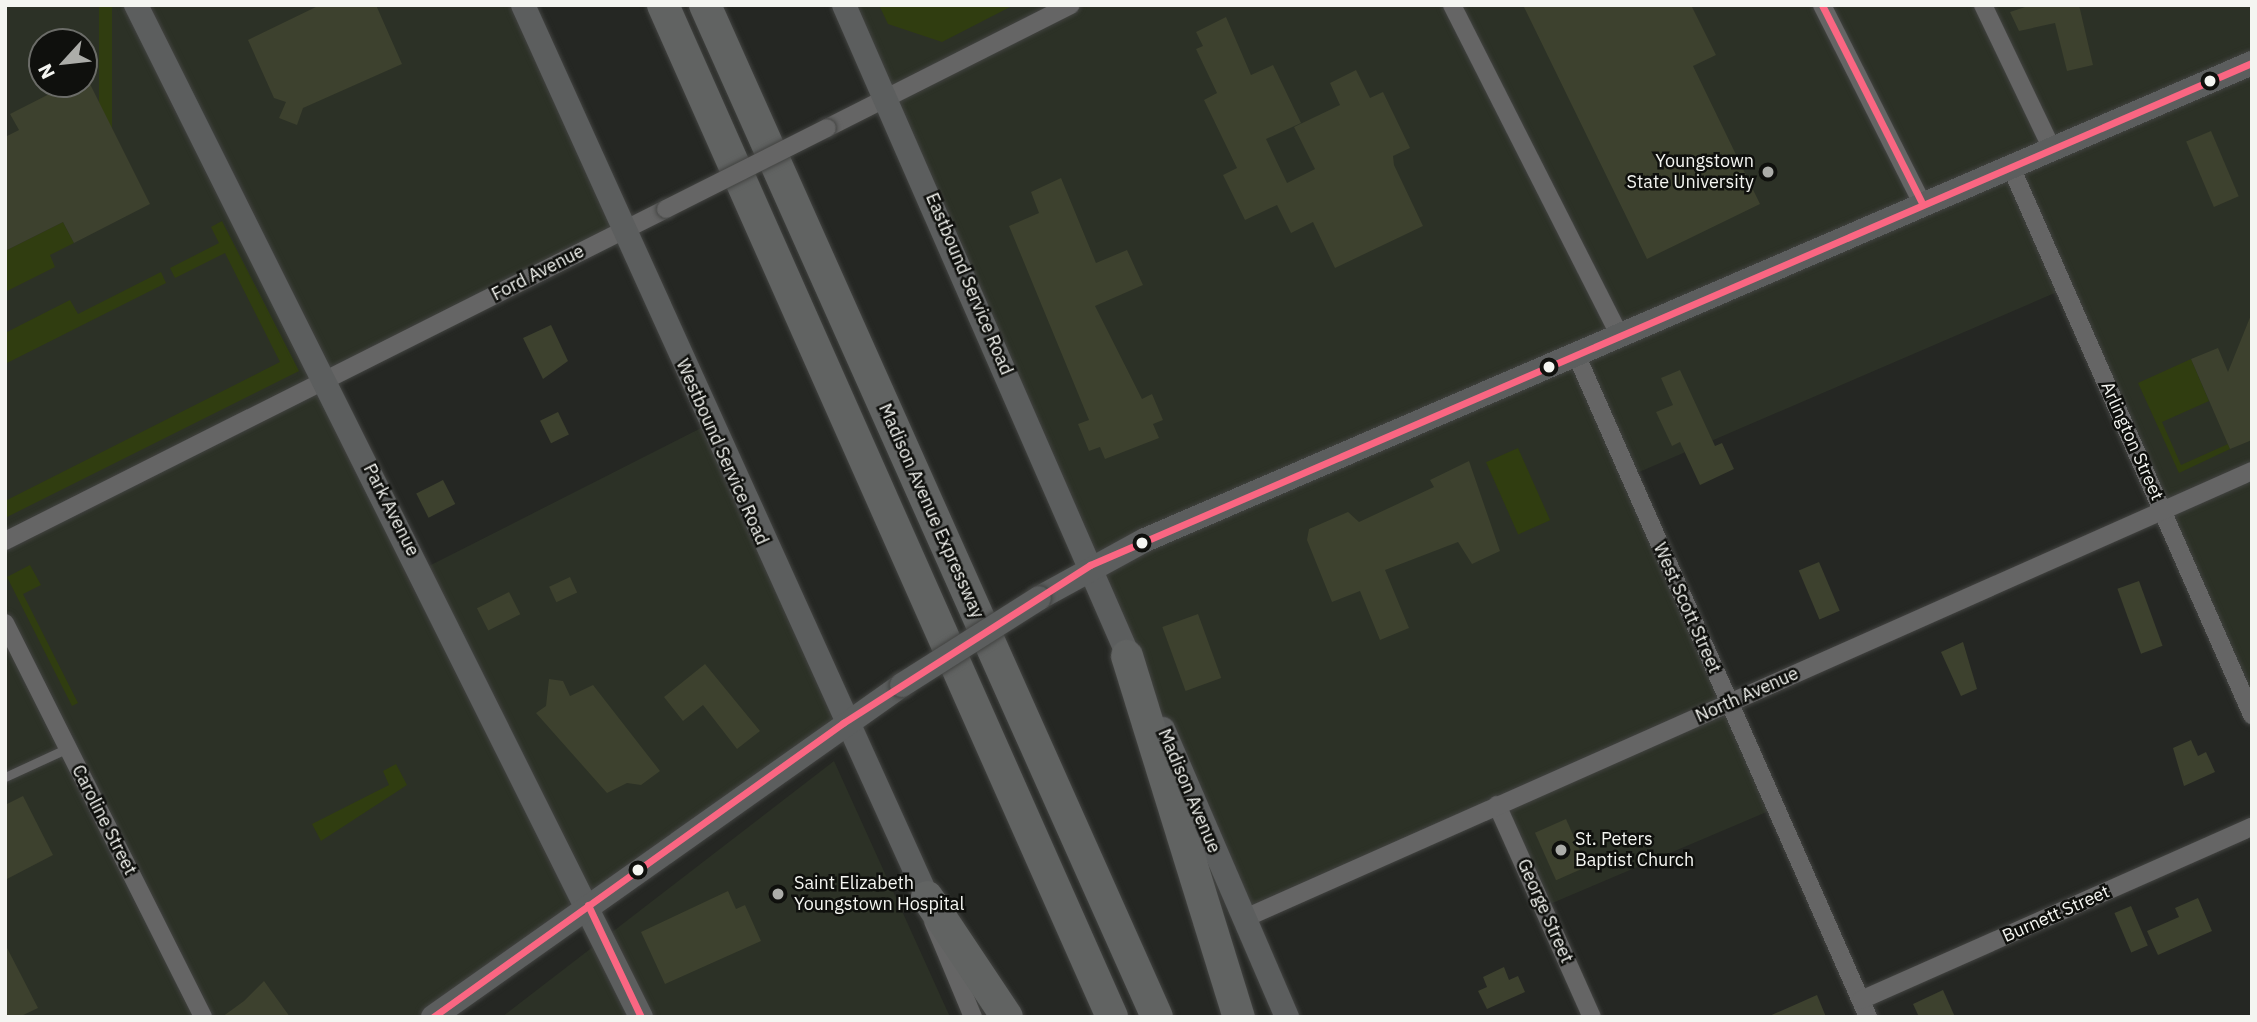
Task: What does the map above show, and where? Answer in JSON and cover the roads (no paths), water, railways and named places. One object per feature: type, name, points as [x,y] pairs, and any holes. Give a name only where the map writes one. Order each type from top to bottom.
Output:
[{"type":"highway","points":[[663,5],[1112,1017]]},
{"type":"highway","name":"Madison Avenue Expressway","points":[[705,5],[1157,1017]]},
{"type":"highway","points":[[1128,656],[1239,1017]]},
{"type":"highway","points":[[927,897],[1007,1017]]},
{"type":"main road","name":"Park Avenue","points":[[136,5],[588,905],[641,1017]]},
{"type":"main road","name":"Westbound Service Road","points":[[523,5],[843,723],[927,897]]},
{"type":"main road","name":"Eastbound Service Road","points":[[844,5],[889,97],[1090,565]]},
{"type":"main road","points":[[433,1017],[843,723],[1090,565],[1575,352],[2252,64]]},
{"type":"main road","name":"Madison Avenue","points":[[1090,565],[1287,1017]]},
{"type":"street","name":"Ford Avenue","points":[[5,541],[1071,5]]},
{"type":"street","points":[[1452,5],[1619,334]]},
{"type":"street","points":[[1822,5],[1923,203]]},
{"type":"street","points":[[1983,5],[2052,149]]},
{"type":"street","name":"Arlington Street","points":[[2011,167],[2252,715]]},
{"type":"street","name":"West Scott Street","points":[[1575,352],[1864,1009]]},
{"type":"street","name":"North Avenue","points":[[1243,919],[2252,471]]},
{"type":"street","name":"Caroline Street","points":[[5,623],[203,1017]]},
{"type":"street","name":"George Street","points":[[1497,805],[1592,1017]]},
{"type":"street","name":"Burnett Street","points":[[1864,1009],[2252,827]]},
{"type":"street","points":[[927,897],[939,946],[973,1017]]},
{"type":"lane","points":[[5,777],[68,748]]},
{"type":"place","name":"Youngstown State University","points":[[1768,172]]},
{"type":"place","name":"St. Peters Baptist Church","points":[[1561,850]]},
{"type":"place","name":"Saint Elizabeth Youngstown Hospital","points":[[778,894]]}]
